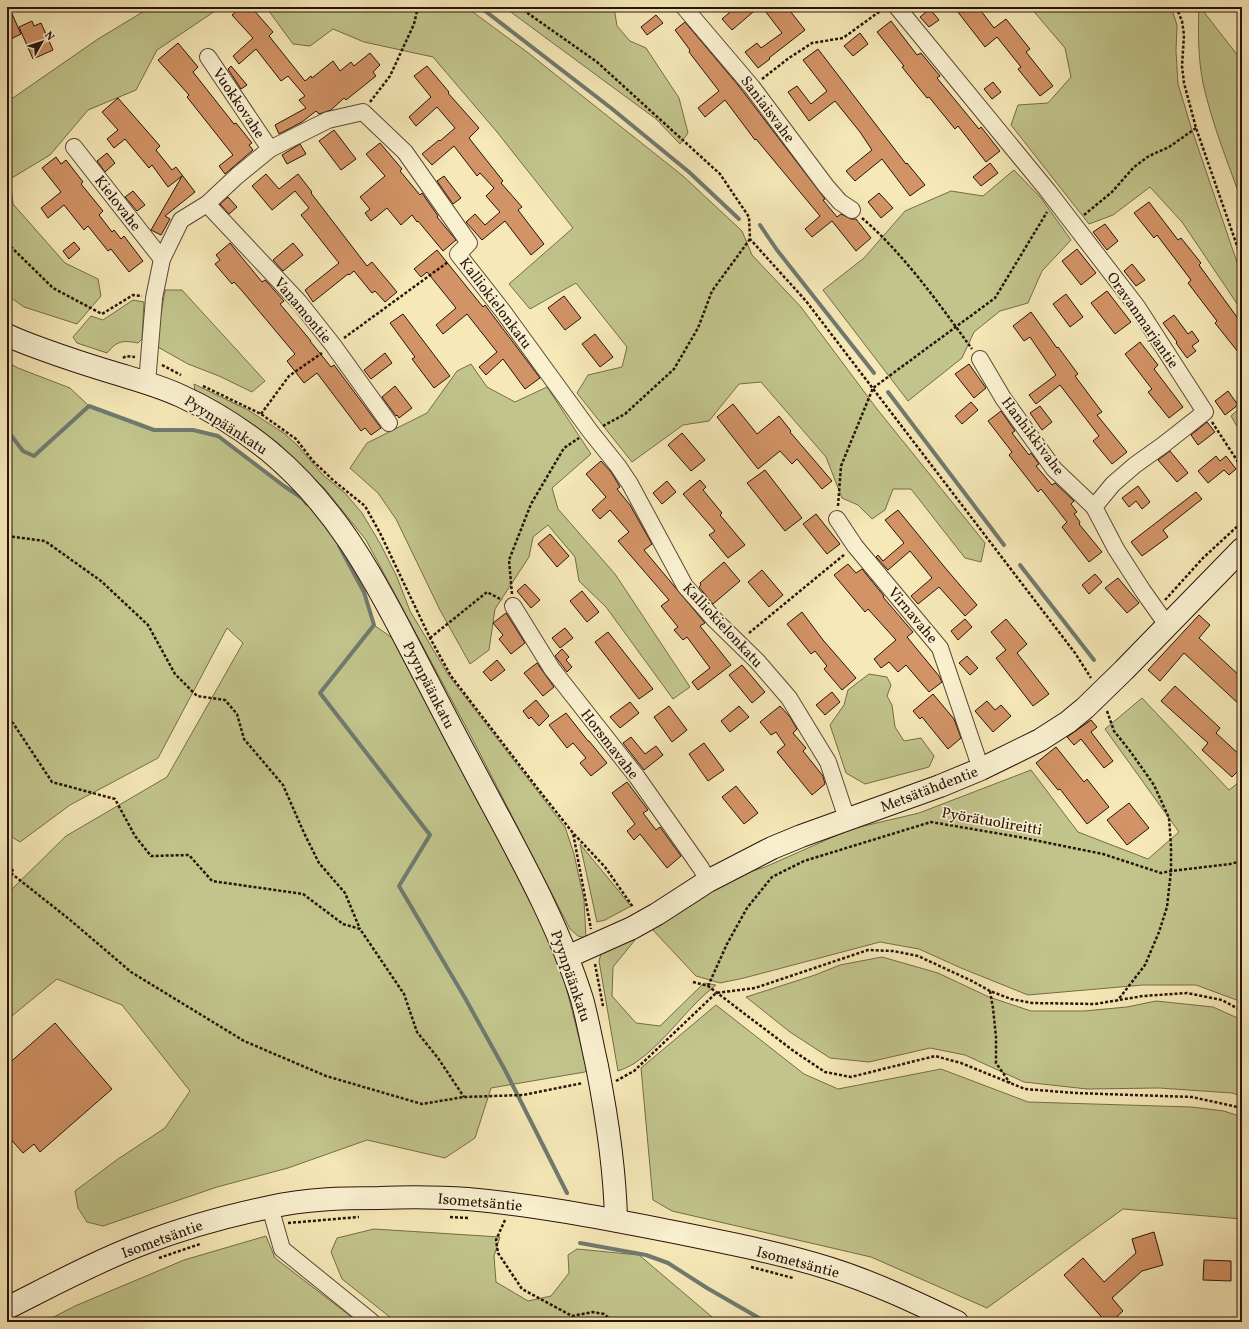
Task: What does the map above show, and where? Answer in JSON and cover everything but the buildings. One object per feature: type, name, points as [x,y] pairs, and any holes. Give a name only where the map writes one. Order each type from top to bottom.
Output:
[{"type":"main road","name":"Pyynpäänkatu","points":[[7,335],[53,353],[147,383],[181,396],[213,412],[269,451],[324,507],[351,542],[380,589],[550,918],[567,957],[582,999],[589,1026],[610,1079],[610,1135],[615,1187],[616,1220]]},
{"type":"main road","name":"Metsätähdentie","points":[[567,957],[638,925],[708,881],[772,848],[847,819],[906,799],[981,769],[1040,740],[1068,722],[1085,708],[1097,686],[1162,617],[1242,549]]},
{"type":"main road","name":"Isometsäntie","points":[[7,1308],[141,1244],[222,1218],[272,1215],[330,1198],[422,1197],[467,1199],[539,1207],[616,1220],[723,1243],[828,1268],[875,1284],[956,1322]]},
{"type":"street","name":"Saniaisvahe","points":[[684,7],[752,87],[826,186],[840,202],[852,210]]},
{"type":"street","name":"Oravanmarjantie","points":[[897,7],[1055,200],[1138,308],[1205,412]]},
{"type":"street","name":"Vuokkovahe","points":[[208,57],[270,149]]},
{"type":"street","points":[[147,383],[154,298],[162,258],[181,220],[207,204],[237,176],[270,149],[328,120],[362,112]]},
{"type":"street","name":"Kalliokielonkatu","points":[[362,112],[405,152],[469,243],[458,254],[502,310],[590,431],[618,466],[630,484],[685,586],[714,619],[757,661],[789,698],[828,762],[847,819]]},
{"type":"street","name":"Kielovahe","points":[[74,147],[162,258]]},
{"type":"street","name":"Vanamontie","points":[[207,204],[299,302],[333,346],[389,424]]},
{"type":"street","name":"Hanhikkivahe","points":[[980,359],[1003,398],[1054,469],[1094,507]]},
{"type":"street","points":[[1162,617],[1116,549],[1094,507],[1113,484],[1135,465],[1205,412]]},
{"type":"street","name":"Virnavahe","points":[[837,519],[855,546],[940,648],[981,769]]},
{"type":"street","name":"Horsmavahe","points":[[513,606],[552,669],[637,777],[701,868],[708,881]]},
{"type":"street","points":[[272,1215],[282,1249],[372,1322]]},
{"type":"path","points":[[362,112],[390,76],[414,24],[418,7]]},
{"type":"path","points":[[513,606],[509,560],[531,504],[564,448],[590,431],[606,425],[625,414],[674,369],[698,328],[712,291],[750,239],[749,217],[720,174],[597,62],[519,7]]},
{"type":"path","points":[[752,87],[789,58],[812,43],[843,38],[886,7]]},
{"type":"path","points":[[1176,7],[1182,21],[1184,35],[1182,66],[1184,83],[1196,128],[1242,260]]},
{"type":"path","points":[[1073,224],[1112,192],[1134,167],[1149,156],[1170,147],[1196,128]]},
{"type":"path","points":[[837,519],[841,466],[873,388],[995,298],[1055,200]]},
{"type":"path","points":[[852,210],[870,225],[902,260],[931,294],[980,359]]},
{"type":"path","points":[[750,239],[806,301],[873,388],[887,409],[1075,653],[1097,686],[1114,731],[1154,785],[1169,818],[1171,870],[1167,907],[1159,932],[1145,965],[1118,1000]]},
{"type":"path","points":[[7,243],[53,288],[102,314],[133,295],[154,298]]},
{"type":"path","points":[[261,414],[289,376],[333,346],[458,254]]},
{"type":"path","points":[[198,384],[261,414],[296,439],[313,461],[334,482],[365,506],[380,533],[430,638],[451,676],[538,790],[573,833],[605,867],[633,907],[626,911]]},
{"type":"path","points":[[1205,412],[1242,468]]},
{"type":"path","points":[[1162,617],[1203,558],[1242,522]]},
{"type":"path","points":[[7,536],[45,540],[101,581],[148,625],[175,674],[197,696],[225,700],[237,714],[244,739],[283,785],[319,863],[345,893],[360,929],[404,994],[417,1032],[438,1058],[464,1097]]},
{"type":"path","points":[[738,642],[855,546]]},
{"type":"path","points":[[430,638],[487,592],[513,606]]},
{"type":"path","points":[[7,720],[13,723],[52,782],[115,798],[135,836],[151,856],[189,855],[212,881],[303,894],[343,924],[360,929]]},
{"type":"path","name":"Pyörätuolireitti","points":[[708,986],[727,944],[747,908],[772,877],[804,861],[931,822],[1019,837],[1102,854],[1161,874],[1171,870],[1230,864],[1242,861]]},
{"type":"path","points":[[573,833],[592,930],[592,946],[603,1007]]},
{"type":"path","points":[[7,860],[16,876]]},
{"type":"path","points":[[7,870],[131,972],[244,1041],[326,1076],[422,1104],[464,1097],[523,1095],[610,1079],[634,1071],[716,993],[755,988],[868,950],[893,951],[918,956],[972,981],[990,992],[1011,999],[1032,1003],[1095,1004],[1142,996],[1187,993],[1222,1000],[1242,1012]]},
{"type":"path","points":[[693,982],[708,986],[795,1052],[825,1072],[851,1077],[935,1056],[961,1063],[1026,1089],[1075,1093],[1192,1097],[1242,1108]]},
{"type":"path","points":[[990,992],[996,1037],[996,1063],[1010,1083]]},
{"type":"path","points":[[272,1215],[359,1217]]},
{"type":"path","points":[[448,1217],[476,1218]]},
{"type":"path","points":[[498,1220],[512,1221]]},
{"type":"path","points":[[505,1220],[496,1240],[498,1253],[522,1289],[572,1316],[593,1312],[604,1314],[613,1322]]},
{"type":"path","points":[[158,1258],[203,1243]]},
{"type":"path","points":[[750,1267],[795,1278]]},
{"type":"green space","points":[[151,7],[221,7],[157,50],[136,90],[88,110],[50,155],[10,179],[13,204],[65,263],[98,279],[101,296],[77,324],[24,307],[7,295],[7,102],[98,39]]},
{"type":"green space","points":[[266,7],[354,7],[366,12],[374,7],[466,7],[527,52],[683,176],[742,231],[752,255],[801,307],[877,409],[985,543],[981,562],[965,558],[911,489],[893,489],[885,510],[872,519],[858,505],[842,498],[826,457],[761,382],[739,384],[709,421],[683,425],[632,462],[577,393],[588,375],[622,367],[627,347],[576,283],[530,309],[509,284],[573,228],[497,132],[433,57],[364,42],[333,29],[310,46],[293,44]]},
{"type":"green space","points":[[504,7],[614,7],[617,26],[630,41],[646,48],[679,98],[688,133],[680,144],[656,119]]},
{"type":"green space","points":[[1030,7],[1171,7],[1177,25],[1176,51],[1178,84],[1242,277],[1242,311],[1182,222],[1150,187],[1113,215],[1089,224],[1011,125],[1018,105],[1048,103],[1071,77],[1065,48]]},
{"type":"green space","points":[[1199,7],[1242,61],[1242,202],[1216,128],[1203,83],[1200,64],[1198,26]]},
{"type":"green space","points":[[1014,170],[1041,198],[1071,240],[1042,271],[1028,303],[1000,311],[974,332],[962,358],[908,401],[823,290],[864,258],[905,211],[951,191],[983,196]]},
{"type":"green space","points":[[165,290],[182,290],[265,381],[252,392],[219,376],[188,364],[156,346]]},
{"type":"green space","points":[[133,300],[144,302],[142,339],[138,343],[120,342],[107,353],[77,343],[73,337],[91,316],[103,320]]},
{"type":"green space","points":[[7,362],[18,368],[70,388],[89,406],[124,420],[154,430],[193,430],[218,436],[302,498],[334,532],[345,557],[364,592],[374,625],[395,640],[538,914],[563,975],[587,1069],[585,1072],[491,1088],[475,1138],[445,1158],[367,1140],[288,1168],[217,1187],[103,1226],[87,1222],[78,1208],[75,1191],[118,1159],[165,1128],[190,1091],[122,1005],[57,979],[7,1020],[7,894],[66,836],[167,777],[243,643],[227,628],[158,758],[70,805],[20,842],[7,834]]},
{"type":"green space","points":[[471,364],[487,387],[515,402],[547,387],[591,454],[552,488],[558,509],[615,574],[690,687],[673,699],[606,607],[579,581],[575,557],[548,525],[533,537],[529,557],[495,609],[489,650],[470,664],[440,610],[396,519],[378,493],[350,468],[367,443],[427,413],[457,371]]},
{"type":"green space","points":[[194,384],[248,410],[285,434],[298,446],[323,475],[345,493],[362,513],[381,545],[397,577],[410,611],[449,676],[565,827],[574,854],[584,900],[586,938],[578,936],[570,929],[473,740],[366,540],[325,489],[278,443],[226,407],[195,391]]},
{"type":"green space","points":[[1242,406],[1242,435],[1231,416]]},
{"type":"green space","points":[[869,674],[887,677],[891,685],[887,696],[892,705],[895,727],[904,741],[921,738],[934,756],[929,767],[865,784],[846,773],[830,725],[844,705],[848,690]]},
{"type":"green space","points":[[1142,698],[1229,790],[1242,780],[1242,1002],[1196,985],[1143,985],[1028,995],[919,949],[880,942],[720,983],[696,976],[651,928],[727,879],[765,867],[851,829],[919,813],[1031,770],[1078,832],[1148,859],[1179,832],[1105,729]]},
{"type":"green space","points":[[580,844],[631,906],[605,920],[597,922]]},
{"type":"green space","points":[[635,940],[613,967],[612,996],[636,1023],[660,1026],[704,983],[716,985],[695,1004],[646,1055],[633,1064],[618,1071],[599,961],[601,954],[624,942]]},
{"type":"green space","points":[[882,957],[938,973],[989,997],[1031,1011],[1084,1011],[1127,1007],[1156,1001],[1213,1007],[1242,1020],[1242,1096],[1232,1093],[1159,1088],[1087,1089],[1024,1082],[965,1055],[930,1048],[869,1062],[830,1058],[790,1032],[746,997],[815,975],[840,965]]},
{"type":"green space","points":[[716,1005],[804,1074],[838,1089],[941,1069],[1028,1102],[1192,1107],[1224,1111],[1242,1117],[1242,1219],[1123,1209],[987,1308],[871,1257],[672,1211],[653,1200],[641,1068]]},
{"type":"green space","points":[[374,1229],[500,1237],[494,1256],[496,1282],[528,1301],[551,1296],[569,1273],[568,1255],[577,1249],[639,1255],[718,1322],[396,1322],[342,1279],[331,1252],[337,1238]]},
{"type":"green space","points":[[266,1236],[275,1258],[358,1322],[44,1322],[75,1306],[184,1260]]},
{"type":"waterway","points":[[480,7],[611,108],[689,172],[739,219]]},
{"type":"waterway","points":[[760,225],[777,250],[874,373]]},
{"type":"waterway","points":[[888,392],[1004,545]]},
{"type":"waterway","points":[[7,430],[23,451],[34,456],[89,406],[154,430],[193,430],[218,436],[302,498],[307,504]]},
{"type":"waterway","points":[[339,545],[364,592],[374,625],[320,693],[430,835],[399,886],[465,998],[505,1070],[567,1193]]},
{"type":"waterway","points":[[1020,565],[1094,660]]},
{"type":"waterway","points":[[580,1243],[646,1255],[668,1263],[707,1288],[766,1322]]}]
